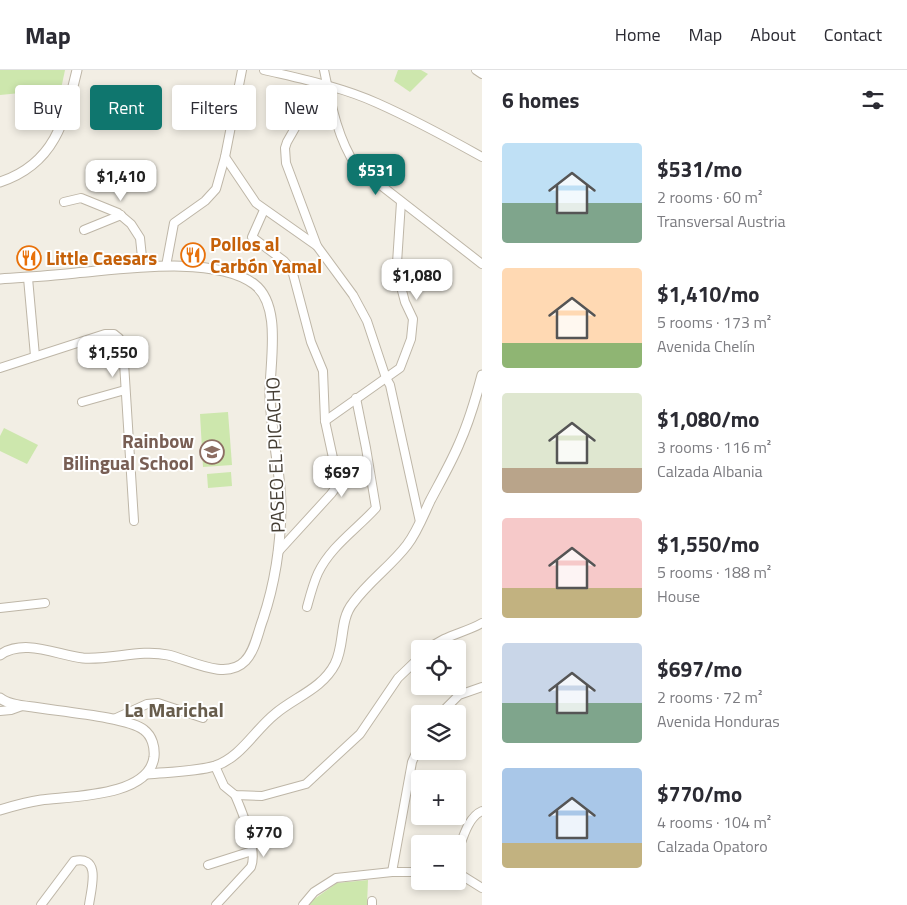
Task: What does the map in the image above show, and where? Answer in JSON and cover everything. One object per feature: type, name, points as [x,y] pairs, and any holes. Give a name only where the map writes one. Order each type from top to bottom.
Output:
[{"type":"street","points":[[0,182],[16,176],[45,154],[58,134],[67,110],[77,70]]},
{"type":"street","points":[[166,266],[174,223],[205,201],[215,190],[225,157],[242,70]]},
{"type":"street","points":[[264,70],[310,80],[323,85]]},
{"type":"street","points":[[324,70],[328,85]]},
{"type":"street","points":[[476,70],[482,74]]},
{"type":"street","points":[[337,90],[376,102],[482,157]]},
{"type":"street","points":[[337,124],[346,151],[356,166],[482,264]]},
{"type":"street","points":[[295,130],[285,148],[286,162],[317,246],[362,309],[375,343],[390,385],[420,522]]},
{"type":"street","points":[[225,157],[253,200],[264,210],[317,246]]},
{"type":"street","points":[[64,202],[81,198],[121,215],[131,224],[140,238],[143,267]]},
{"type":"street","points":[[325,421],[400,368],[411,339],[413,319],[400,283],[397,263],[401,202]]},
{"type":"street","points":[[264,210],[252,237],[284,260],[292,270],[311,342],[323,371],[325,421],[338,481],[337,486],[278,552]]},
{"type":"street","points":[[84,230],[121,215]]},
{"type":"street","name":"PASEO EL PICACHO","points":[[0,279],[166,266],[201,268],[232,273],[254,284],[264,295],[271,316],[273,337],[270,395],[281,504],[278,552],[270,595],[255,643],[246,661],[236,667],[216,670],[185,659],[148,652],[93,659],[69,656],[41,649],[19,648],[7,650],[0,655]]},
{"type":"street","points":[[28,278],[35,356]]},
{"type":"street","points":[[0,368],[105,334],[114,334],[119,338],[124,364],[134,521]]},
{"type":"street","points":[[0,810],[38,801],[106,792],[133,784],[147,774],[215,766],[229,759],[250,742],[261,727],[275,714],[319,684],[336,662],[345,616],[352,604],[367,586],[393,563],[409,543],[460,442],[482,375]]},
{"type":"street","points":[[82,402],[125,390]]},
{"type":"street","points":[[307,607],[322,565],[346,536],[376,508],[356,398]]},
{"type":"street","points":[[0,608],[45,603]]},
{"type":"street","points":[[442,640],[469,631],[482,622]]},
{"type":"street","points":[[235,795],[262,796],[306,784],[360,734],[398,678],[411,666]]},
{"type":"street","points":[[449,705],[459,695],[482,687]]},
{"type":"street","points":[[0,698],[23,706],[114,719],[142,728],[148,734],[153,744],[154,752],[154,758],[147,774]]},
{"type":"street","points":[[114,719],[146,704],[158,703],[203,718]]},
{"type":"street","points":[[0,711],[23,706]]},
{"type":"street","points":[[392,872],[413,760]]},
{"type":"street","points":[[215,766],[224,786],[235,795],[242,811],[253,862],[251,868],[216,905]]},
{"type":"street","points":[[466,835],[476,814],[482,811]]},
{"type":"street","points":[[208,865],[252,851]]},
{"type":"street","points":[[41,905],[74,861],[80,860],[86,861],[93,871],[89,905]]},
{"type":"street","points":[[303,905],[314,892],[336,878],[392,872],[411,872]]},
{"type":"street","points":[[466,878],[482,888]]},
{"type":"green space","points":[[0,70],[65,70],[62,85],[15,85],[15,94],[0,95]]},
{"type":"green space","points":[[398,70],[421,70],[428,74],[410,92],[394,81]]},
{"type":"green space","points":[[228,412],[232,465],[203,467],[200,414]]},
{"type":"green space","points":[[4,428],[38,445],[27,464],[0,451],[0,436]]},
{"type":"green space","points":[[231,472],[232,486],[208,488],[207,474]]},
{"type":"green space","points":[[368,880],[367,905],[309,905],[310,902],[337,883]]},
{"type":"place","name":"Pollos al Carbón Yamal","points":[[193,255]]},
{"type":"place","name":"Little Caesars","points":[[29,258]]},
{"type":"place","name":"Rainbow Bilingual School","points":[[212,452]]},
{"type":"district","name":"La Marichal","points":[[174,710]]}]
